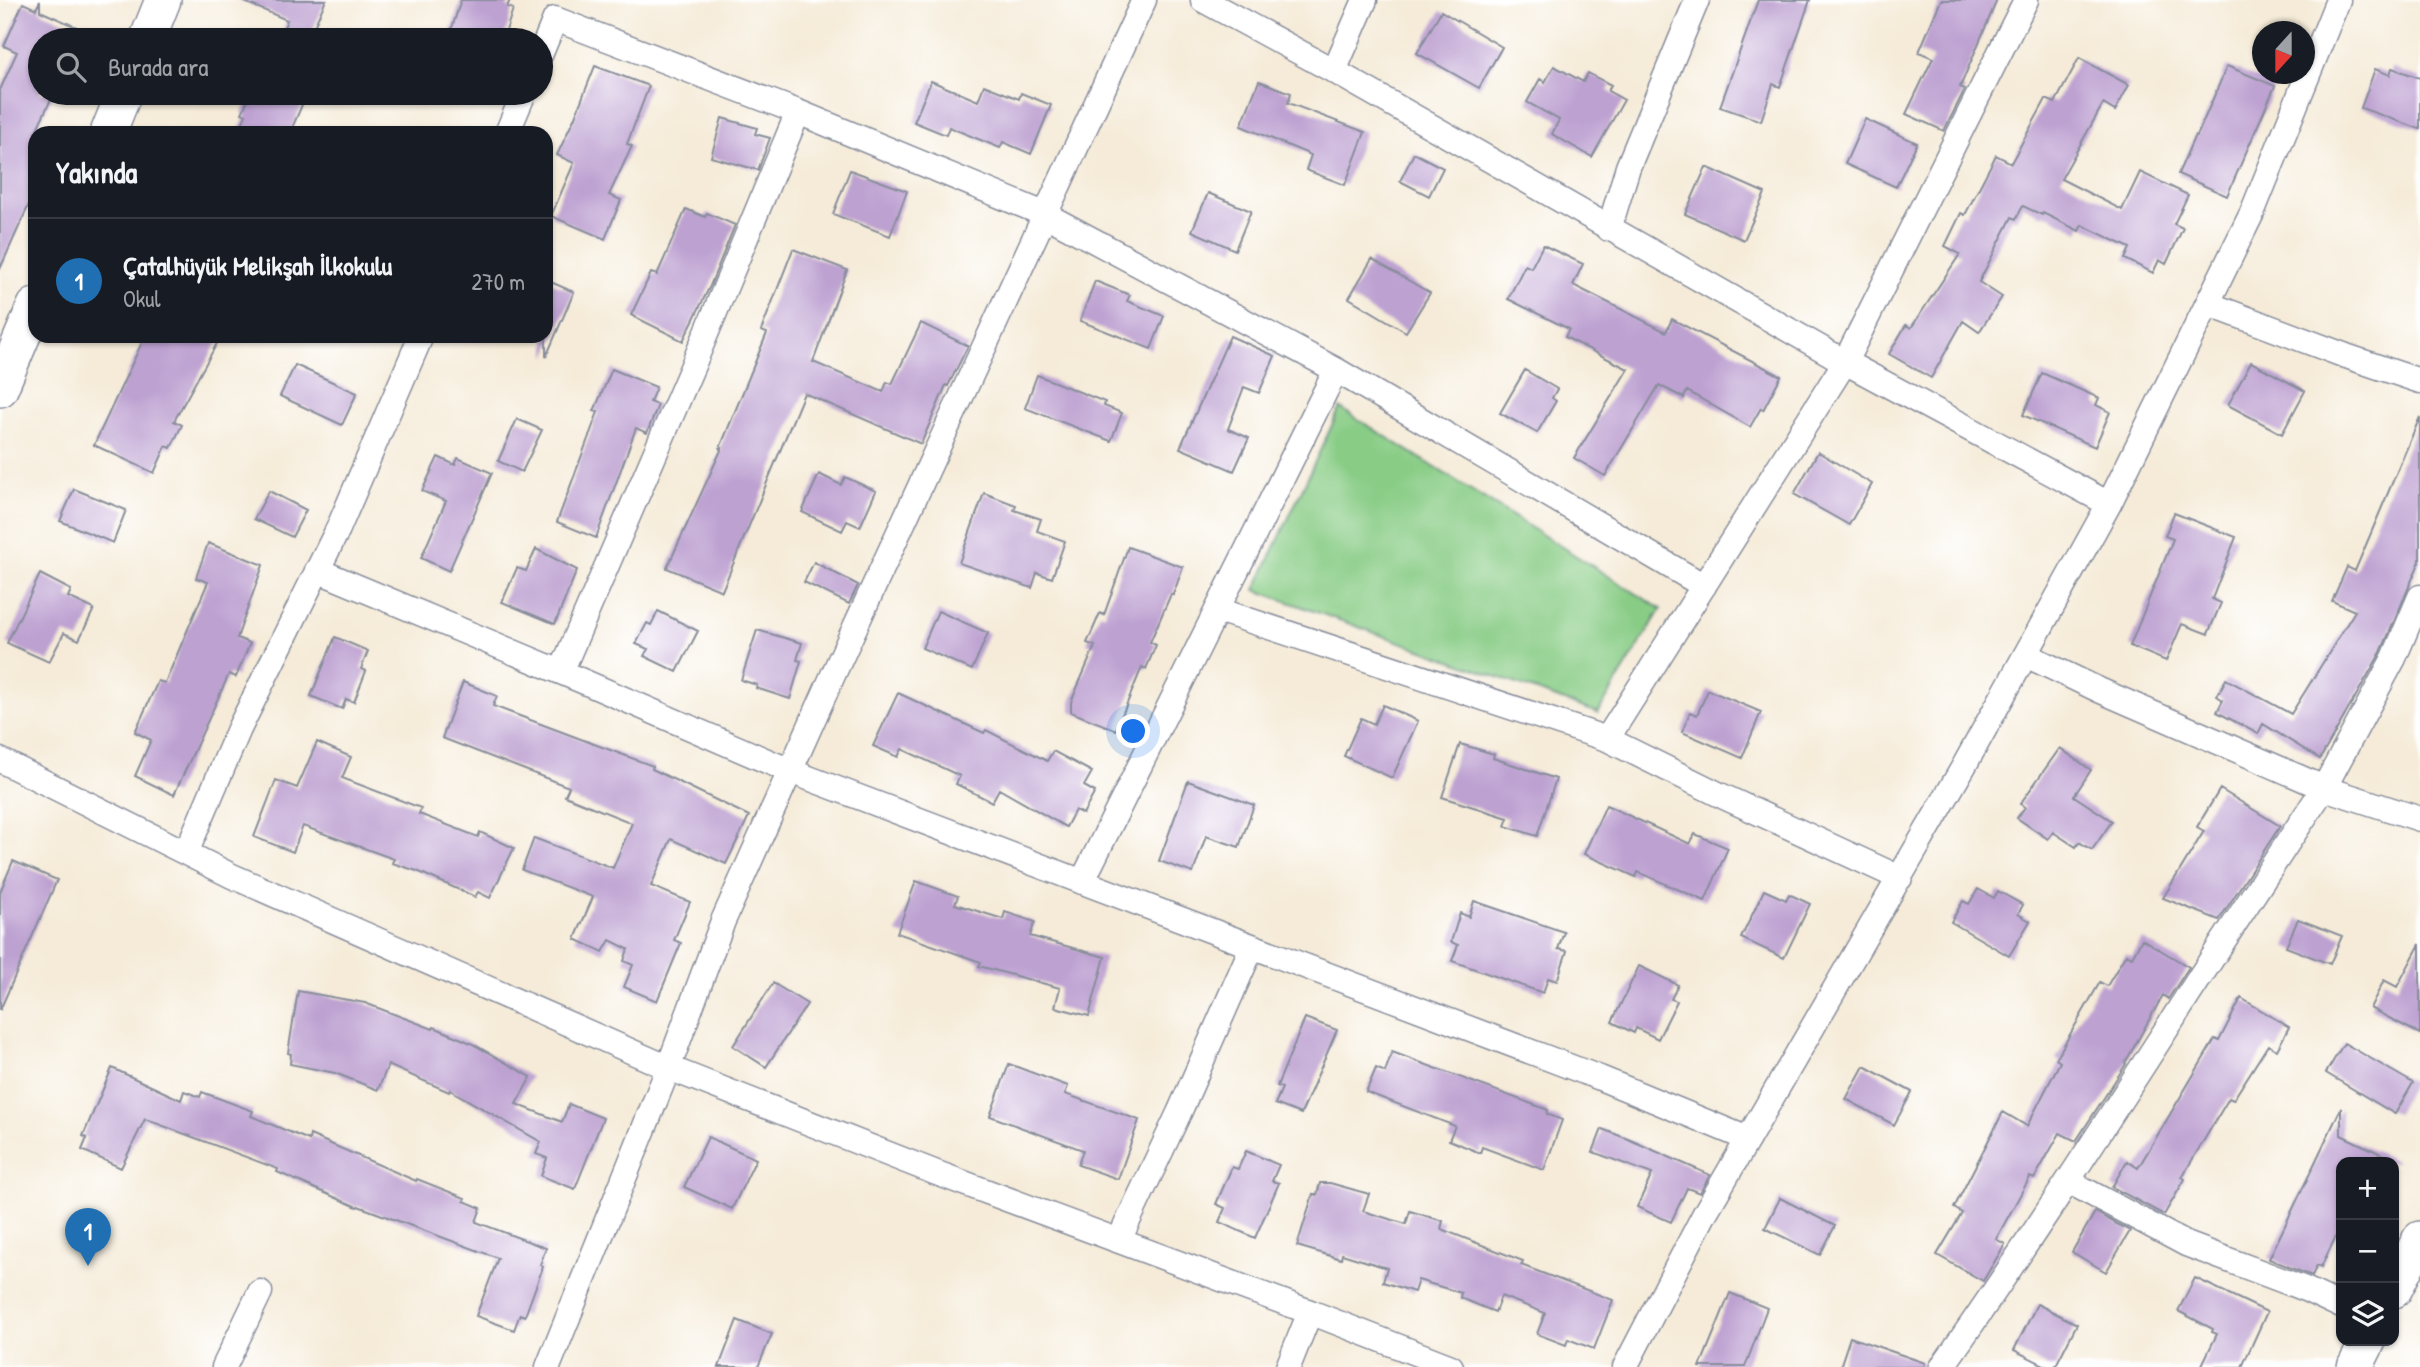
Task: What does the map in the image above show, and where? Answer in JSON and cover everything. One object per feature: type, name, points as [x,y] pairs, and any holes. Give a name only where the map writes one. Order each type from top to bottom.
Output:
[{"type":"street","points":[[151,28],[163,0]]},
{"type":"street","points":[[548,1367],[669,1068],[723,921],[1144,0]]},
{"type":"street","points":[[1203,0],[1334,71],[1846,362],[2109,505]]},
{"type":"street","points":[[1334,71],[1365,0]]},
{"type":"street","points":[[1609,229],[1628,167],[1697,0]]},
{"type":"street","points":[[1607,739],[1846,362],[2026,0]]},
{"type":"street","points":[[1625,1367],[1705,1213],[1900,878],[2109,505],[2252,213],[2338,0]]},
{"type":"street","points":[[551,28],[559,10],[1044,214],[1335,370],[1704,586]]},
{"type":"street","points":[[111,126],[119,105]]},
{"type":"street","points":[[511,126],[519,105]]},
{"type":"street","points":[[561,672],[798,112]]},
{"type":"street","points":[[2208,304],[2420,381]]},
{"type":"street","points":[[0,389],[28,323]]},
{"type":"street","points":[[186,853],[239,729],[338,529],[418,343]]},
{"type":"street","points":[[1082,882],[1335,370]]},
{"type":"street","points":[[317,570],[790,771],[1600,1078],[1748,1139]]},
{"type":"street","points":[[1942,1367],[2022,1254],[2324,788],[2394,658],[2420,597]]},
{"type":"street","points":[[1218,610],[1607,739],[1720,795],[1900,878]]},
{"type":"street","points":[[2026,655],[2099,690],[2324,788],[2420,819]]},
{"type":"street","points":[[0,760],[232,876],[669,1068],[934,1172],[1451,1367]]},
{"type":"street","points":[[1119,1240],[1179,1113],[1252,947]]},
{"type":"street","points":[[2068,1181],[2186,1244],[2305,1289],[2336,1304]]},
{"type":"street","points":[[2398,1283],[2420,1239]]},
{"type":"street","points":[[224,1367],[260,1293]]},
{"type":"street","points":[[1288,1367],[1311,1312]]},
{"type":"street","points":[[2355,1367],[2366,1346]]},
{"type":"green space","points":[[1340,408],[1661,609],[1598,713],[1255,590]]},
{"type":"building","points":[[240,0],[326,0],[313,28],[284,28],[287,20]]},
{"type":"building","points":[[461,0],[510,0],[507,7],[513,9],[507,28],[452,28]]},
{"type":"building","points":[[1758,0],[1810,0],[1780,87],[1773,84],[1761,121],[1720,107]]},
{"type":"building","points":[[1941,0],[1997,0],[1960,87],[1965,89],[1944,131],[1906,114],[1933,58],[1919,52]]},
{"type":"building","points":[[40,1],[40,11],[79,28],[28,28],[28,105],[48,105],[38,126],[28,126],[28,207],[0,269],[0,90],[17,52],[4,46],[23,3],[36,9]]},
{"type":"building","points":[[1441,11],[1502,47],[1479,88],[1417,53]]},
{"type":"building","points":[[2079,58],[2129,85],[2115,111],[2103,104],[2061,179],[2122,210],[2140,172],[2188,195],[2174,224],[2183,228],[2166,264],[2159,260],[2153,273],[2125,259],[2130,248],[2082,225],[2079,231],[2023,206],[2016,219],[2012,217],[1979,282],[2002,297],[1979,332],[1963,321],[1931,378],[1889,354],[1906,325],[1911,328],[1960,254],[1945,246],[1961,213],[1965,215],[1996,155],[2011,163],[2046,99],[2055,103]]},
{"type":"building","points":[[595,66],[649,86],[627,144],[632,146],[609,195],[621,200],[605,239],[553,217],[574,163],[557,155]]},
{"type":"building","points":[[1554,66],[1583,82],[1588,73],[1611,85],[1608,91],[1624,100],[1592,157],[1552,134],[1559,120],[1527,102],[1540,79],[1545,82]]},
{"type":"building","points":[[2227,66],[2252,76],[2252,84],[2275,86],[2227,196],[2178,174],[2195,135],[2197,136]]},
{"type":"building","points":[[2392,68],[2420,78],[2420,129],[2361,108],[2375,69],[2390,75]]},
{"type":"building","points":[[931,81],[978,101],[984,85],[1019,99],[1021,93],[1051,105],[1031,154],[1003,142],[1000,148],[949,127],[946,135],[914,122]]},
{"type":"building","points":[[1259,81],[1291,93],[1288,103],[1365,132],[1345,185],[1306,170],[1311,155],[1241,126]]},
{"type":"building","points":[[246,105],[302,105],[293,126],[241,126],[246,115],[242,113]]},
{"type":"building","points":[[722,118],[757,128],[755,134],[770,138],[758,170],[711,157]]},
{"type":"building","points":[[1865,119],[1917,143],[1896,187],[1845,164]]},
{"type":"building","points":[[1414,153],[1443,168],[1429,196],[1400,181]]},
{"type":"building","points":[[1706,167],[1765,193],[1744,240],[1685,214]]},
{"type":"building","points":[[850,170],[907,191],[890,236],[833,214]]},
{"type":"building","points":[[1208,193],[1251,211],[1235,250],[1192,231]]},
{"type":"building","points":[[686,209],[705,217],[707,213],[735,225],[710,286],[683,341],[631,315],[651,273],[657,275]]},
{"type":"building","points":[[1543,245],[1583,264],[1573,285],[1666,332],[1672,319],[1781,376],[1763,410],[1761,408],[1750,427],[1687,391],[1684,398],[1659,385],[1605,476],[1574,458],[1628,369],[1565,337],[1569,329],[1508,299],[1525,265],[1531,268]]},
{"type":"building","points":[[793,249],[847,270],[813,362],[883,392],[887,382],[892,384],[921,323],[968,346],[948,386],[946,385],[921,444],[804,393],[722,591],[667,568],[722,448],[767,333],[761,331]]},
{"type":"building","points":[[1372,259],[1430,293],[1406,332],[1349,298]]},
{"type":"building","points":[[1095,281],[1130,295],[1127,301],[1164,316],[1151,349],[1080,321]]},
{"type":"building","points":[[553,283],[574,292],[553,341]]},
{"type":"building","points":[[1230,336],[1275,356],[1259,393],[1244,387],[1228,429],[1249,438],[1234,471],[1180,448]]},
{"type":"building","points":[[142,343],[217,343],[174,421],[182,425],[171,448],[166,446],[154,473],[94,445]]},
{"type":"building","points":[[546,343],[552,343],[546,357]]},
{"type":"building","points":[[2251,362],[2305,391],[2282,434],[2228,405]]},
{"type":"building","points":[[295,365],[357,393],[342,425],[280,396]]},
{"type":"building","points":[[612,369],[656,387],[650,402],[658,405],[647,433],[636,428],[596,538],[557,522],[598,412],[594,411]]},
{"type":"building","points":[[1525,370],[1557,389],[1552,398],[1556,401],[1537,433],[1500,413]]},
{"type":"building","points":[[2042,373],[2099,398],[2096,405],[2110,412],[2095,447],[2023,415]]},
{"type":"building","points":[[1037,375],[1105,402],[1104,406],[1122,413],[1111,441],[1025,408]]},
{"type":"building","points":[[2420,417],[2420,561],[2381,652],[2320,759],[2263,724],[2258,734],[2217,712],[2223,700],[2217,696],[2226,679],[2291,714],[2355,611],[2332,601],[2347,567],[2355,571]]},
{"type":"building","points":[[517,419],[542,430],[522,472],[498,461]]},
{"type":"building","points":[[1818,452],[1872,484],[1849,525],[1794,494]]},
{"type":"building","points":[[438,457],[455,465],[458,458],[492,473],[449,571],[421,558],[446,501],[422,491]]},
{"type":"building","points":[[819,474],[841,485],[845,477],[876,491],[860,527],[847,521],[842,531],[802,512]]},
{"type":"building","points":[[74,489],[126,510],[113,543],[60,521]]},
{"type":"building","points":[[269,491],[306,510],[292,537],[254,519]]},
{"type":"building","points":[[984,493],[1016,505],[1014,510],[1041,519],[1037,531],[1065,541],[1052,578],[1037,573],[1032,588],[959,563]]},
{"type":"building","points":[[2174,513],[2236,537],[2212,599],[2221,603],[2208,634],[2182,624],[2166,661],[2130,646],[2173,539],[2165,536]]},
{"type":"building","points":[[208,543],[263,565],[237,638],[250,643],[236,677],[229,674],[174,795],[135,776],[151,740],[135,732],[158,681],[165,683],[208,582],[196,578]]},
{"type":"building","points":[[1128,547],[1183,567],[1173,595],[1171,594],[1150,642],[1156,645],[1146,669],[1142,667],[1116,730],[1071,712],[1071,702],[1095,646],[1087,643],[1100,613],[1104,615]]},
{"type":"building","points":[[536,549],[577,570],[555,624],[502,602],[517,568],[526,571]]},
{"type":"building","points":[[814,562],[858,585],[849,604],[804,582]]},
{"type":"building","points":[[40,574],[71,590],[68,597],[94,609],[79,640],[64,633],[49,662],[7,643]]},
{"type":"building","points":[[658,611],[698,631],[677,672],[644,656],[648,649],[636,644],[647,623],[651,625]]},
{"type":"building","points":[[938,611],[988,633],[972,670],[922,648]]},
{"type":"building","points":[[757,630],[802,643],[797,660],[801,661],[790,699],[741,680]]},
{"type":"building","points":[[335,637],[368,651],[361,669],[366,671],[354,702],[346,699],[342,709],[311,696]]},
{"type":"building","points":[[463,682],[497,696],[493,706],[653,766],[652,769],[749,816],[726,864],[671,839],[651,886],[690,902],[674,940],[681,943],[657,1001],[624,987],[633,965],[624,961],[628,949],[610,940],[603,952],[575,939],[593,897],[522,870],[534,838],[613,868],[632,823],[565,796],[569,787],[442,738]]},
{"type":"building","points":[[1708,690],[1761,712],[1742,758],[1682,732],[1690,712],[1697,715]]},
{"type":"building","points":[[898,693],[984,733],[986,730],[1047,761],[1053,751],[1092,772],[1084,786],[1095,792],[1083,814],[1075,810],[1066,827],[999,789],[992,802],[956,784],[960,776],[902,749],[898,757],[873,746]]},
{"type":"building","points":[[1383,705],[1418,721],[1392,778],[1344,756],[1361,718],[1374,724]]},
{"type":"building","points":[[317,742],[351,757],[342,778],[421,808],[419,814],[478,837],[480,832],[514,848],[490,898],[478,892],[475,897],[392,863],[394,859],[303,826],[293,852],[254,837],[276,780],[297,788]]},
{"type":"building","points":[[1460,744],[1494,754],[1493,758],[1556,779],[1537,836],[1505,826],[1508,818],[1442,797]]},
{"type":"building","points":[[2060,748],[2091,770],[2074,796],[2112,821],[2092,850],[2079,842],[2076,847],[2053,832],[2048,839],[2017,818],[2025,807],[2020,804]]},
{"type":"building","points":[[1188,781],[1254,805],[1239,847],[1206,836],[1193,873],[1159,861]]},
{"type":"building","points":[[2220,789],[2280,826],[2219,920],[2163,898],[2204,831],[2197,827]]},
{"type":"building","points":[[1606,805],[1690,844],[1695,834],[1728,848],[1705,901],[1638,872],[1636,877],[1584,854]]},
{"type":"building","points":[[13,861],[57,880],[0,1010],[0,892]]},
{"type":"building","points":[[916,881],[958,896],[955,904],[1003,919],[1005,912],[1035,922],[1030,936],[1105,957],[1089,1016],[1055,1007],[1060,988],[979,966],[981,962],[897,933]]},
{"type":"building","points":[[1978,889],[1994,898],[1998,891],[2023,905],[2018,914],[2030,921],[2009,956],[1951,922],[1963,901],[1969,904]]},
{"type":"building","points":[[1764,890],[1786,900],[1789,894],[1810,904],[1784,958],[1741,938]]},
{"type":"building","points":[[1474,901],[1564,932],[1558,949],[1567,951],[1557,981],[1548,978],[1543,993],[1452,961],[1458,945],[1451,942],[1460,913],[1469,917]]},
{"type":"building","points":[[2298,919],[2342,936],[2330,964],[2286,947]]},
{"type":"building","points":[[2142,939],[2189,967],[2168,999],[2163,995],[2126,1064],[2076,1141],[2060,1133],[2034,1179],[2030,1177],[1996,1239],[2005,1244],[1983,1281],[1937,1255],[1962,1213],[1954,1208],[2003,1112],[2027,1126],[2060,1062],[2056,1059],[2100,982],[2107,986],[2126,954],[2132,957]]},
{"type":"building","points":[[2420,944],[2420,1034],[2370,1008],[2384,980],[2397,987]]},
{"type":"building","points":[[1639,966],[1678,985],[1671,999],[1677,1001],[1658,1039],[1636,1028],[1634,1033],[1612,1022]]},
{"type":"building","points":[[773,983],[807,1004],[766,1067],[733,1046]]},
{"type":"building","points":[[298,991],[365,1003],[471,1043],[531,1077],[516,1104],[562,1122],[569,1104],[603,1118],[575,1189],[541,1176],[547,1158],[536,1154],[541,1142],[450,1090],[449,1092],[388,1065],[378,1090],[335,1073],[290,1064],[291,1054],[288,1053]]},
{"type":"building","points":[[2241,998],[2289,1027],[2277,1050],[2268,1045],[2233,1100],[2229,1098],[2182,1177],[2185,1179],[2164,1215],[2112,1187],[2127,1161],[2138,1168],[2215,1039],[2219,1041]]},
{"type":"building","points":[[1305,1018],[1337,1030],[1301,1114],[1275,1104],[1282,1088],[1277,1086]]},
{"type":"building","points":[[2344,1043],[2413,1083],[2395,1114],[2326,1073]]},
{"type":"building","points":[[1392,1052],[1548,1110],[1547,1114],[1562,1120],[1544,1170],[1482,1147],[1480,1153],[1449,1140],[1455,1126],[1366,1092],[1376,1068],[1385,1072]]},
{"type":"building","points":[[1009,1064],[1068,1086],[1065,1094],[1139,1120],[1118,1179],[1078,1165],[1083,1150],[990,1116]]},
{"type":"building","points":[[1864,1066],[1912,1092],[1894,1125],[1846,1099]]},
{"type":"building","points":[[112,1068],[181,1100],[184,1091],[200,1097],[202,1092],[253,1111],[251,1116],[309,1140],[310,1135],[416,1181],[417,1179],[465,1198],[464,1201],[481,1208],[476,1222],[546,1248],[540,1265],[543,1267],[525,1316],[520,1314],[514,1330],[476,1316],[498,1258],[357,1207],[277,1172],[278,1169],[145,1119],[121,1168],[82,1150],[87,1138],[83,1136]]},
{"type":"building","points":[[2341,1108],[2341,1135],[2387,1157],[2336,1157],[2336,1236],[2321,1267],[2317,1265],[2312,1276],[2269,1259]]},
{"type":"building","points":[[1602,1129],[1710,1175],[1700,1193],[1687,1188],[1671,1222],[1637,1207],[1652,1174],[1593,1152]]},
{"type":"building","points":[[708,1137],[756,1159],[732,1209],[684,1187]]},
{"type":"building","points":[[1246,1151],[1279,1165],[1272,1181],[1279,1183],[1255,1238],[1219,1222],[1225,1208],[1216,1204],[1232,1167],[1238,1169]]},
{"type":"building","points":[[1320,1183],[1330,1183],[1369,1194],[1363,1211],[1406,1224],[1410,1211],[1443,1221],[1441,1229],[1523,1261],[1521,1265],[1613,1300],[1594,1349],[1568,1339],[1566,1345],[1537,1334],[1545,1313],[1501,1296],[1495,1312],[1460,1298],[1461,1293],[1418,1280],[1414,1292],[1383,1282],[1387,1268],[1342,1254],[1341,1259],[1297,1246],[1313,1194],[1317,1195]]},
{"type":"building","points":[[1780,1198],[1835,1226],[1820,1255],[1765,1228]]},
{"type":"building","points":[[2095,1212],[2130,1231],[2106,1272],[2072,1252]]},
{"type":"building","points":[[2195,1278],[2267,1312],[2242,1367],[2201,1367],[2217,1334],[2212,1332],[2213,1329],[2178,1311]]},
{"type":"building","points":[[1730,1293],[1767,1308],[1745,1367],[1700,1367]]},
{"type":"building","points":[[2037,1304],[2077,1324],[2055,1367],[2048,1367],[2014,1350]]},
{"type":"building","points":[[737,1320],[772,1334],[758,1367],[719,1367]]},
{"type":"building","points":[[1850,1337],[1925,1363],[1924,1367],[1840,1367]]},
{"type":"place","name":"Çatalhüyük Melikşah İlkokulu","points":[[88,1266]]}]
